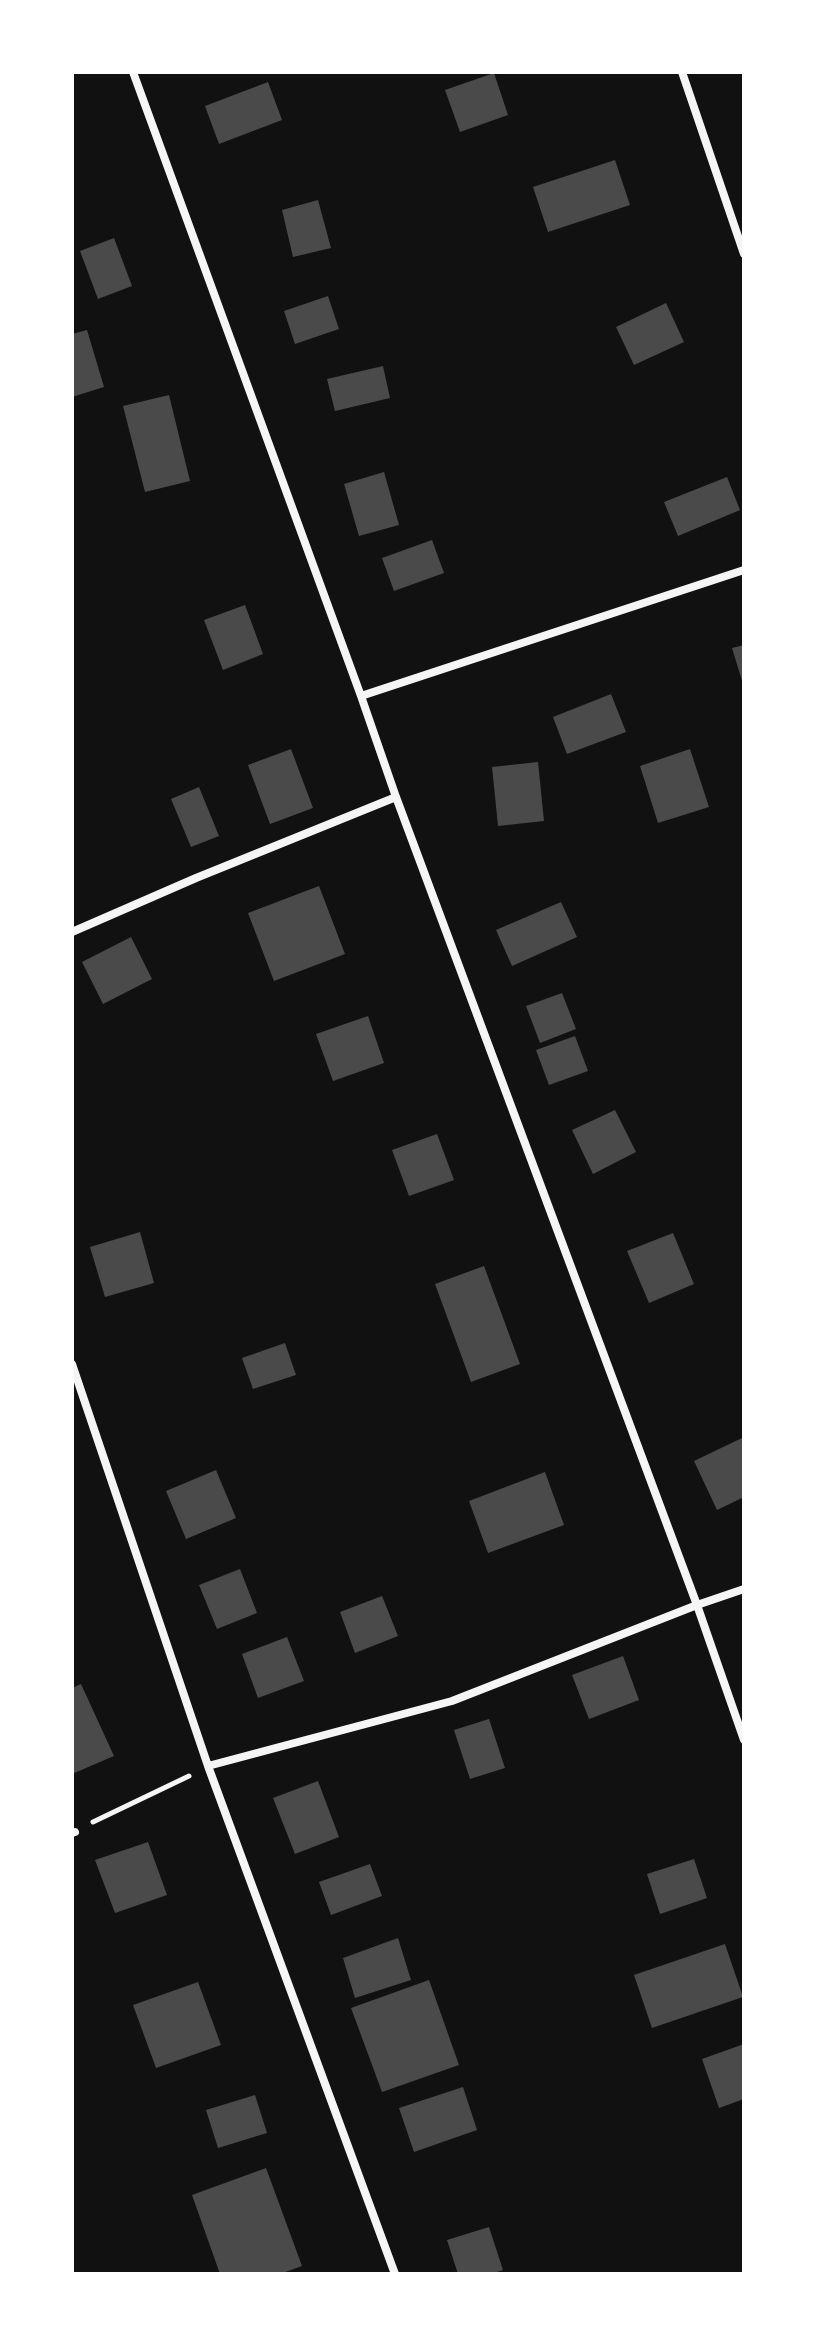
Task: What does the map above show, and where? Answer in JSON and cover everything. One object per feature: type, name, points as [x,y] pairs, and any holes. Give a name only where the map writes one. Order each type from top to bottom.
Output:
[{"type":"street","points":[[133,72],[396,797],[697,1605],[744,1740]]},
{"type":"street","points":[[682,72],[744,254]]},
{"type":"street","points":[[361,696],[744,570]]},
{"type":"street","points":[[72,932],[396,797]]},
{"type":"street","points":[[72,1364],[208,1766],[395,2274]]},
{"type":"street","points":[[208,1766],[452,1701],[744,1589]]},
{"type":"path","points":[[73,1832],[208,1766]]},
{"type":"building","points":[[494,73],[508,115],[460,132],[445,90]]},
{"type":"building","points":[[268,82],[282,120],[219,144],[205,106]]},
{"type":"building","points":[[615,160],[630,205],[548,232],[533,187]]},
{"type":"building","points":[[318,200],[331,248],[293,257],[282,210]]},
{"type":"building","points":[[114,238],[132,286],[98,299],[80,251]]},
{"type":"building","points":[[328,296],[339,329],[295,344],[284,311]]},
{"type":"building","points":[[666,303],[684,342],[634,365],[616,327]]},
{"type":"building","points":[[87,330],[104,387],[72,397],[72,334]]},
{"type":"building","points":[[383,366],[390,398],[335,411],[327,379]]},
{"type":"building","points":[[169,395],[190,481],[145,492],[123,406]]},
{"type":"building","points":[[384,472],[399,525],[359,536],[344,484]]},
{"type":"building","points":[[727,477],[740,510],[678,536],[664,502]]},
{"type":"building","points":[[432,540],[444,573],[394,591],[382,558]]},
{"type":"building","points":[[245,605],[263,654],[223,670],[204,620]]},
{"type":"building","points":[[744,645],[744,684],[743,684],[732,648]]},
{"type":"building","points":[[611,694],[626,732],[567,754],[553,717]]},
{"type":"building","points":[[291,749],[313,808],[270,824],[248,765]]},
{"type":"building","points":[[690,749],[709,807],[658,823],[640,766]]},
{"type":"building","points":[[538,762],[544,821],[498,826],[492,767]]},
{"type":"building","points":[[199,787],[219,836],[191,847],[171,799]]},
{"type":"building","points":[[319,886],[345,954],[274,981],[248,913]]},
{"type":"building","points":[[561,902],[577,937],[512,966],[496,930]]},
{"type":"building","points":[[131,937],[152,979],[103,1004],[82,962]]},
{"type":"building","points":[[562,993],[576,1029],[540,1043],[526,1006]]},
{"type":"building","points":[[368,1016],[384,1063],[333,1081],[316,1034]]},
{"type":"building","points":[[575,1036],[588,1071],[549,1085],[536,1050]]},
{"type":"building","points":[[615,1110],[636,1152],[593,1174],[572,1130]]},
{"type":"building","points":[[437,1134],[454,1180],[409,1196],[392,1150]]},
{"type":"building","points":[[140,1232],[154,1283],[105,1297],[90,1247]]},
{"type":"building","points":[[673,1233],[694,1284],[649,1303],[627,1251]]},
{"type":"building","points":[[484,1266],[520,1364],[471,1382],[435,1284]]},
{"type":"building","points":[[285,1343],[296,1375],[253,1389],[242,1358]]},
{"type":"building","points":[[744,1437],[744,1497],[717,1510],[694,1461]]},
{"type":"building","points":[[216,1470],[236,1518],[186,1539],[166,1491]]},
{"type":"building","points":[[545,1472],[564,1525],[488,1553],[469,1501]]},
{"type":"building","points":[[240,1569],[257,1613],[217,1629],[199,1585]]},
{"type":"building","points":[[382,1596],[398,1636],[355,1653],[340,1612]]},
{"type":"building","points":[[287,1637],[304,1681],[258,1698],[242,1654]]},
{"type":"building","points":[[623,1656],[639,1700],[589,1719],[572,1675]]},
{"type":"building","points":[[81,1684],[114,1756],[72,1774],[72,1688]]},
{"type":"building","points":[[489,1719],[505,1768],[470,1779],[454,1730]]},
{"type":"building","points":[[318,1781],[339,1837],[295,1854],[273,1798]]},
{"type":"building","points":[[148,1842],[167,1895],[115,1913],[95,1860]]},
{"type":"building","points":[[694,1859],[707,1898],[660,1914],[647,1874]]},
{"type":"building","points":[[370,1864],[382,1896],[331,1915],[319,1882]]},
{"type":"building","points":[[398,1938],[411,1980],[355,1998],[343,1958]]},
{"type":"building","points":[[725,1944],[743,1997],[652,2028],[634,1975]]},
{"type":"building","points":[[429,1980],[459,2065],[382,2092],[351,2008]]},
{"type":"building","points":[[198,1982],[221,2045],[156,2068],[133,2005]]},
{"type":"building","points":[[744,2044],[744,2099],[719,2108],[702,2059]]},
{"type":"building","points":[[463,2087],[477,2130],[414,2152],[399,2108]]},
{"type":"building","points":[[255,2095],[267,2133],[218,2148],[206,2110]]},
{"type":"building","points":[[266,2168],[302,2266],[280,2274],[220,2274],[192,2195]]},
{"type":"building","points":[[489,2227],[503,2270],[491,2274],[458,2274],[447,2240]]}]
